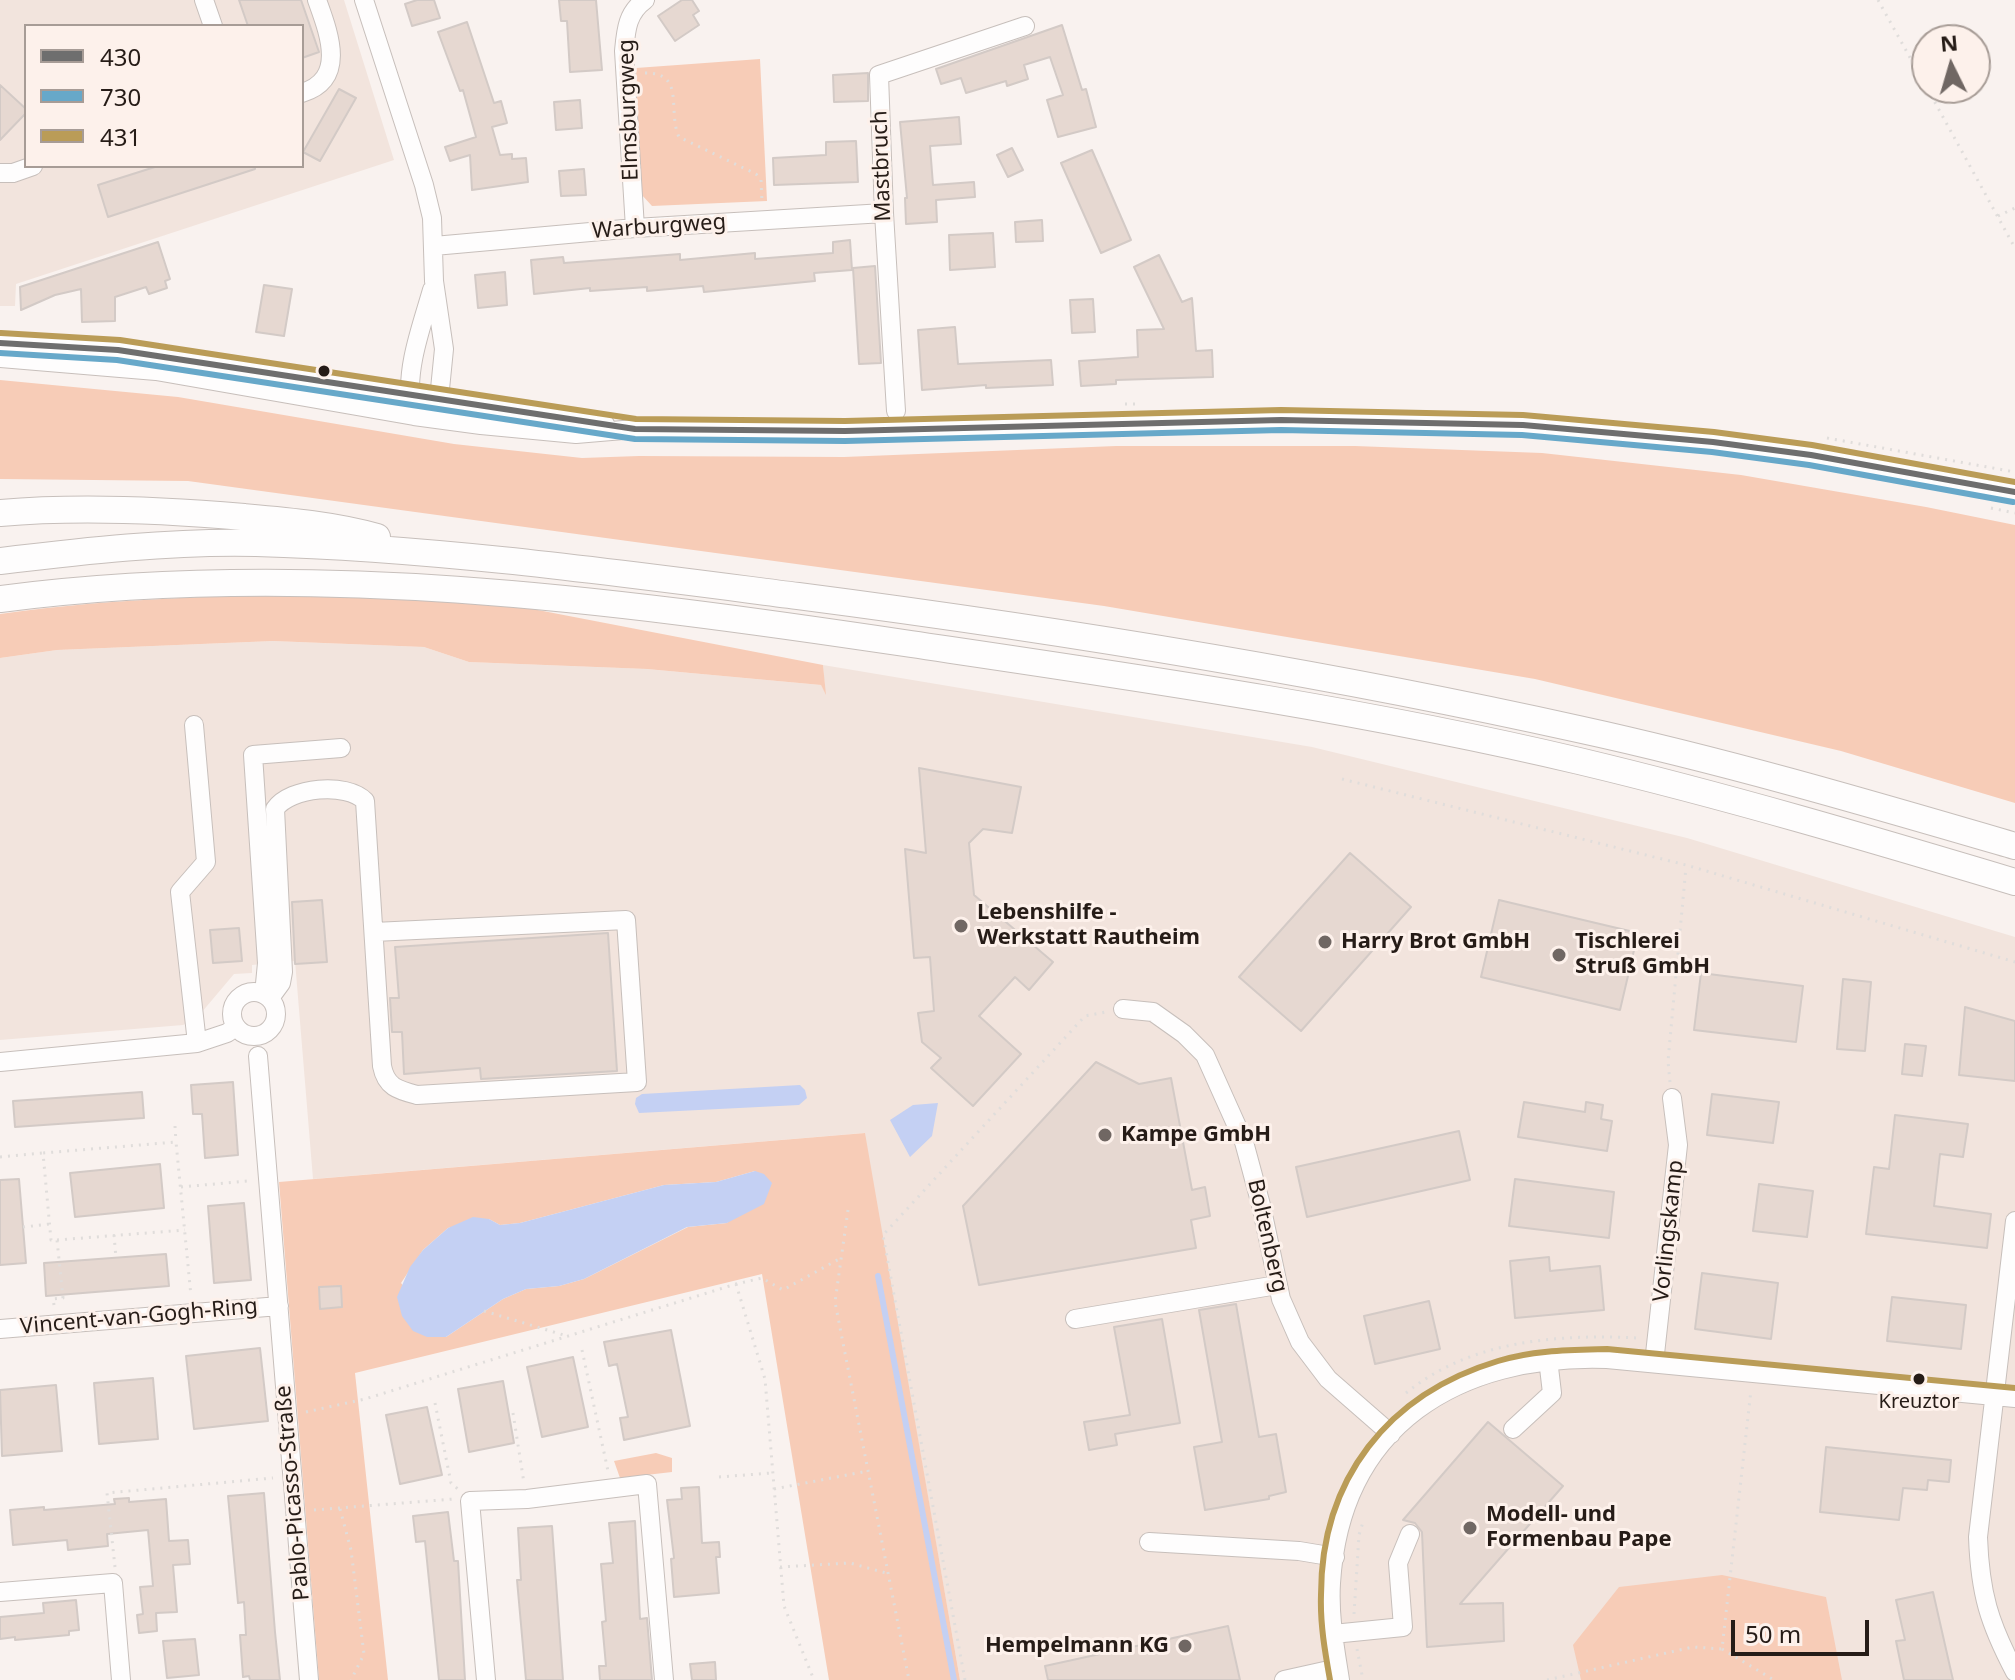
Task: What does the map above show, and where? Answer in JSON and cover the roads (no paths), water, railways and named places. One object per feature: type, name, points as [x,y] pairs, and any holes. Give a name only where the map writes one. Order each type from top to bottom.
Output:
[{"type":"highway","points":[[0,513],[96,509],[289,521],[364,533],[435,554]]},
{"type":"highway","points":[[0,561],[151,547],[253,543],[435,554],[578,568],[866,605],[1236,662],[1419,695],[1584,730],[2015,846]]},
{"type":"highway","points":[[0,599],[150,584],[349,582],[475,590],[736,618],[1091,671],[1413,727],[1577,761],[1694,791],[2015,882]]},
{"type":"street","points":[[204,0],[212,24]]},
{"type":"street","points":[[304,92],[328,71],[333,47],[317,0]]},
{"type":"street","points":[[364,0],[432,218],[434,281],[444,349],[439,399]]},
{"type":"street","name":"Elmsburgweg","points":[[635,228],[624,51],[627,24],[636,6],[645,0]]},
{"type":"street","name":"Mastbruch","points":[[896,411],[879,75],[1025,26]]},
{"type":"street","points":[[0,173],[27,168]]},
{"type":"street","name":"Warburgweg","points":[[434,246],[635,228],[884,213]]},
{"type":"street","points":[[414,416],[409,395],[418,340],[434,281]]},
{"type":"street","points":[[0,343],[118,350],[635,429]]},
{"type":"street","points":[[0,358],[156,371],[414,416],[576,434],[635,429],[845,431],[1281,420],[1523,425],[1713,442],[1811,455],[2015,492]]},
{"type":"street","points":[[414,416],[439,399]]},
{"type":"street","points":[[194,725],[206,862],[180,892],[197,1043]]},
{"type":"street","points":[[267,996],[250,992],[237,1000],[232,1013],[241,1032],[255,1037],[269,1031],[274,1025],[277,1011],[267,996],[253,755],[341,748]]},
{"type":"street","points":[[267,996],[281,983],[283,972],[273,817],[280,801],[292,793],[346,789],[365,801],[382,1066],[389,1085],[417,1095],[637,1082],[626,920],[374,932]]},
{"type":"street","name":"Boltenberg","points":[[1123,1009],[1153,1012],[1184,1034],[1205,1055],[1244,1142],[1277,1285],[1300,1342],[1338,1388],[1391,1434]]},
{"type":"street","points":[[0,1062],[197,1043],[236,1027]]},
{"type":"street","name":"Pablo-Picasso-Straße","points":[[258,1056],[309,1680]]},
{"type":"street","name":"Vorlingskamp","points":[[1654,1363],[1678,1145],[1672,1098]]},
{"type":"street","points":[[2015,1221],[1978,1537],[1979,1579],[1987,1611],[2015,1672]]},
{"type":"street","points":[[1075,1319],[1277,1285]]},
{"type":"street","name":"Vincent-van-Gogh-Ring","points":[[0,1329],[279,1306]]},
{"type":"street","points":[[1513,1429],[1552,1393],[1548,1359]]},
{"type":"street","points":[[1284,1680],[1339,1674],[1333,1634],[1331,1582],[1342,1520],[1353,1489],[1369,1462],[1413,1412],[1453,1386],[1485,1373],[1548,1359],[1607,1359],[2015,1398]]},
{"type":"street","points":[[486,1680],[470,1501],[527,1499],[647,1484],[664,1680]]},
{"type":"street","points":[[1333,1634],[1403,1627],[1398,1563],[1410,1534]]},
{"type":"street","points":[[1149,1542],[1299,1551],[1335,1557]]},
{"type":"street","points":[[0,1592],[113,1583],[121,1680]]},
{"type":"water","points":[[800,1085],[807,1098],[799,1105],[639,1113],[635,1104],[636,1098],[642,1094]]},
{"type":"water","points":[[938,1103],[932,1136],[910,1157],[890,1120],[913,1105]]},
{"type":"water","points":[[755,1171],[764,1174],[772,1183],[764,1204],[727,1223],[687,1227],[584,1279],[559,1286],[526,1289],[503,1299],[446,1337],[427,1337],[413,1331],[402,1316],[397,1297],[410,1267],[423,1250],[448,1228],[473,1217],[489,1219],[500,1225],[520,1223],[664,1185],[716,1182]]},
{"type":"waterway","points":[[878,1276],[954,1680]]},
{"type":"place","name":"Lebenshilfe - Werkstatt Rautheim","points":[[961,926]]},
{"type":"place","name":"Harry Brot GmbH","points":[[1325,942]]},
{"type":"place","name":"Tischlerei Struß GmbH","points":[[1559,955]]},
{"type":"place","name":"Kampe GmbH","points":[[1105,1135]]},
{"type":"place","name":"Kreuztor","points":[[1919,1379]]},
{"type":"place","name":"Modell- und Formenbau Pape","points":[[1470,1528]]},
{"type":"place","name":"Hempelmann KG","points":[[1185,1646]]}]
